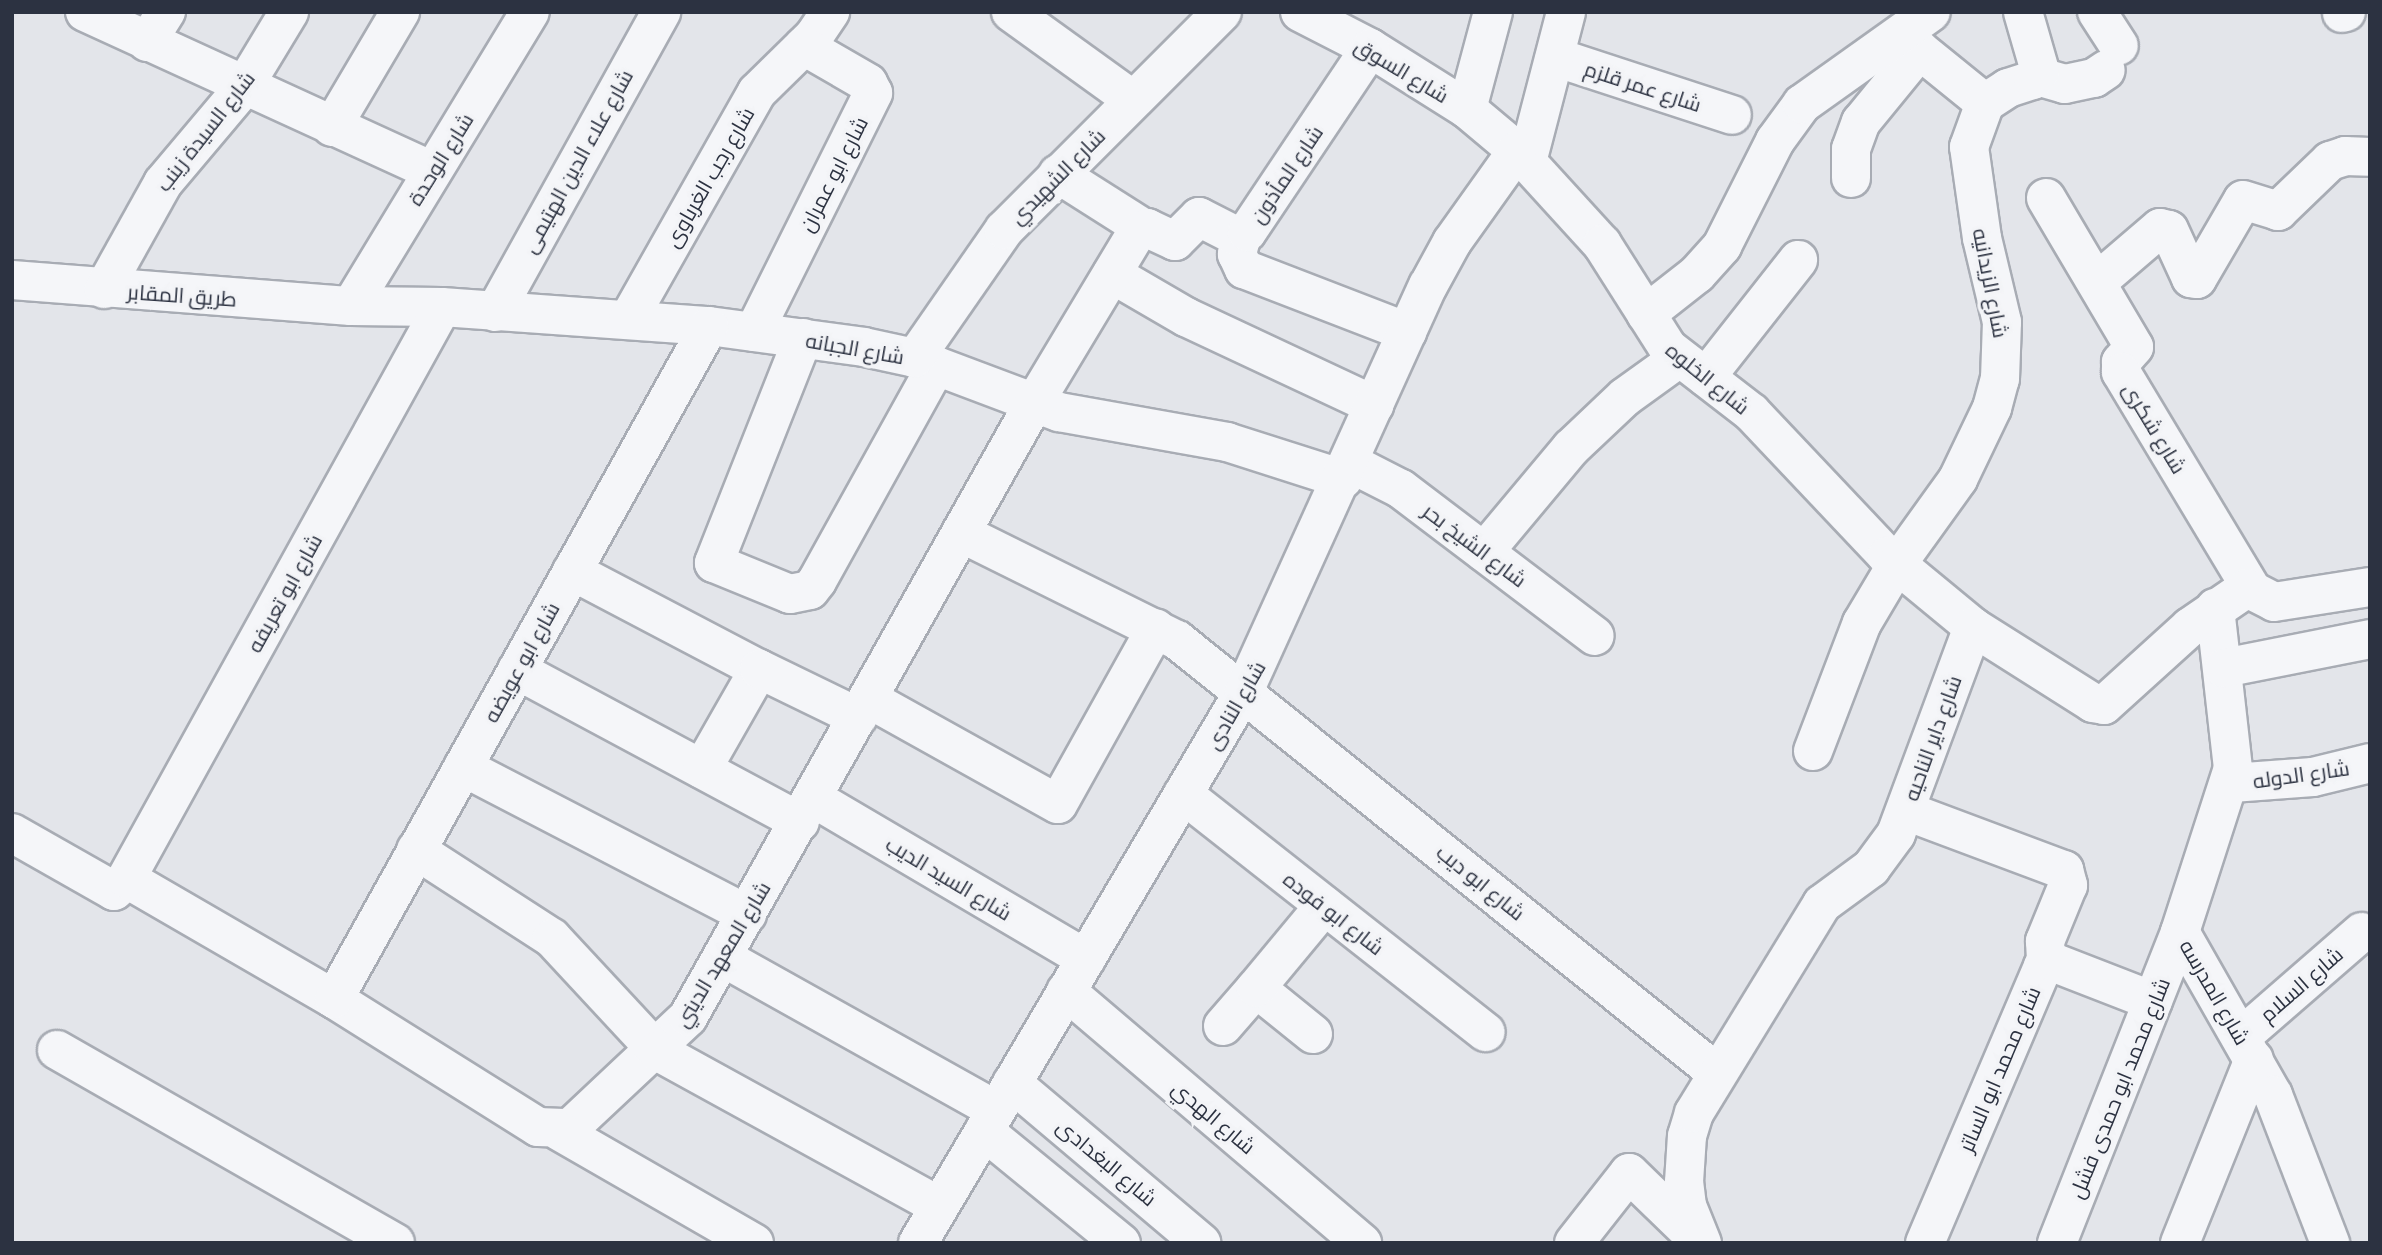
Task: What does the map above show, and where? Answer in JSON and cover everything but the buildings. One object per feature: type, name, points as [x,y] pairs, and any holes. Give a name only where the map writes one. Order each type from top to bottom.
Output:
[{"type":"street","points":[[85,12],[157,27],[243,88],[432,171]]},
{"type":"street","name":"شارع السيدة زينب","points":[[104,289],[163,183],[243,88],[289,12]]},
{"type":"street","points":[[332,127],[400,12]]},
{"type":"street","name":"شارع الوحدة","points":[[351,306],[530,12]]},
{"type":"street","name":"شارع علاء الدين الهتيمى","points":[[495,312],[661,12]]},
{"type":"street","name":"شارع رجب الغرباوى","points":[[628,320],[757,92],[804,46],[830,12]]},
{"type":"street","points":[[1011,12],[1133,100]]},
{"type":"street","name":"شارع الشهيدي","points":[[803,338],[714,563],[790,594],[810,590],[817,581],[925,362],[979,261],[1058,174],[1222,12]]},
{"type":"street","name":"شارع السوق","points":[[1300,12],[1370,48],[1467,109]]},
{"type":"street","points":[[1467,109],[1493,12]]},
{"type":"street","points":[[1522,157],[1555,57],[1566,12]]},
{"type":"street","points":[[1851,178],[1851,149],[1861,122],[1931,12]]},
{"type":"street","points":[[2023,12],[2040,66],[2037,76]]},
{"type":"street","points":[[1910,43],[1985,103],[2037,76],[2066,84],[2094,78],[2113,58],[2097,12]]},
{"type":"street","points":[[1646,314],[1697,274],[1722,246],[1775,141],[1802,104],[1910,43]]},
{"type":"street","name":"شارع ابو عمران","points":[[754,332],[873,93],[868,83],[804,46]]},
{"type":"street","name":"شارع المأذون","points":[[1143,228],[1175,241],[1195,218],[1203,217],[1242,235],[1370,48]]},
{"type":"street","name":"شارع عمر قلزم","points":[[1555,57],[1732,115]]},
{"type":"street","name":"شارع الزيدانيه","points":[[1813,751],[1862,623],[1897,564],[1958,479],[1992,408],[2000,379],[2002,321],[1969,163],[1972,131],[1985,103]]},
{"type":"street","name":"شارع الخلوه","points":[[1467,109],[1522,157],[1602,244],[1646,314],[1693,368],[1772,432],[1897,564],[1973,627]]},
{"type":"street","points":[[2097,282],[2160,228],[2169,230],[2195,280],[2243,200],[2278,211],[2330,161],[2345,156],[2370,157]]},
{"type":"street","name":"شارع النادى","points":[[918,1243],[1244,691],[1407,332],[1452,242],[1522,157]]},
{"type":"street","points":[[1033,405],[1143,228],[1058,174]]},
{"type":"street","name":"شارع شكرى","points":[[2046,198],[2134,347],[2121,362],[2121,372],[2251,588]]},
{"type":"street","points":[[1242,235],[1237,254],[1244,269],[1407,332]]},
{"type":"street","points":[[1484,552],[1571,448],[1625,397],[1693,368],[1798,260]]},
{"type":"street","points":[[1112,274],[1208,328],[1374,405]]},
{"type":"street","name":"طريق المقابر","points":[[12,280],[351,306]]},
{"type":"street","name":"شارع الجبانه","points":[[351,306],[442,307],[628,320],[709,326],[803,338],[925,362],[1033,405],[1227,442],[1346,471]]},
{"type":"street","name":"شارع ابو تعريفه","points":[[126,879],[442,307]]},
{"type":"street","name":"شارع ابو عويضه","points":[[334,999],[709,326]]},
{"type":"street","name":"شارع المعهد الديني","points":[[559,1131],[579,1123],[657,1051],[688,1017],[724,958],[1033,405]]},
{"type":"street","name":"شارع الشيخ بحر","points":[[1346,471],[1401,489],[1595,636]]},
{"type":"street","name":"شارع ابو ديب","points":[[961,533],[1156,628],[1244,691],[1717,1073]]},
{"type":"street","points":[[572,571],[759,669],[863,708],[1058,804],[1156,628]]},
{"type":"street","points":[[1973,627],[2093,703],[2104,705],[2215,608],[2251,588],[2274,602],[2370,587]]},
{"type":"street","name":"شارع المدرسه","points":[[2215,608],[2224,668],[2232,783],[2202,855],[2180,932],[2247,1048],[2290,1132],[2325,1225]]},
{"type":"street","name":"شارع داير الناحيه","points":[[1685,1237],[1687,1206],[1684,1159],[1694,1114],[1822,904],[1871,868],[1906,811],[1973,627]]},
{"type":"street","points":[[2224,668],[2370,639]]},
{"type":"street","points":[[702,769],[759,669]]},
{"type":"street","name":"شارع السيد الديب","points":[[517,670],[702,769],[806,810],[1076,975]]},
{"type":"street","name":"شارع الدوله","points":[[2232,783],[2313,777],[2370,763]]},
{"type":"street","points":[[463,767],[747,914]]},
{"type":"street","name":"شارع ابو فوده","points":[[1183,794],[1485,1032]]},
{"type":"street","points":[[1906,811],[2064,870],[2068,885],[2045,941],[2046,963]]},
{"type":"street","points":[[12,833],[114,891],[126,879],[334,999],[538,1127],[559,1131],[754,1243]]},
{"type":"street","points":[[416,850],[552,938],[657,1051],[939,1206]]},
{"type":"street","points":[[1223,1026],[1324,906]]},
{"type":"street","name":"شارع محمد ابو حمدى فشل","points":[[2057,1243],[2180,932]]},
{"type":"street","name":"شارع السلام","points":[[2247,1048],[2362,932]]},
{"type":"street","points":[[724,958],[997,1108],[1121,1243]]},
{"type":"street","name":"شارع محمد ابو الساتر","points":[[1925,1243],[2046,963],[2153,1001]]},
{"type":"street","name":"شارع الهدي","points":[[1076,975],[1362,1243]]},
{"type":"street","points":[[1256,988],[1313,1034]]},
{"type":"street","points":[[2179,1243],[2247,1048]]},
{"type":"street","points":[[57,1050],[395,1243]]},
{"type":"street","name":"شارع البغدادى","points":[[997,1108],[1201,1243]]},
{"type":"street","points":[[1574,1243],[1629,1173],[1685,1237]]},
{"type":"street","points":[[2302,1243],[2325,1225]]}]
